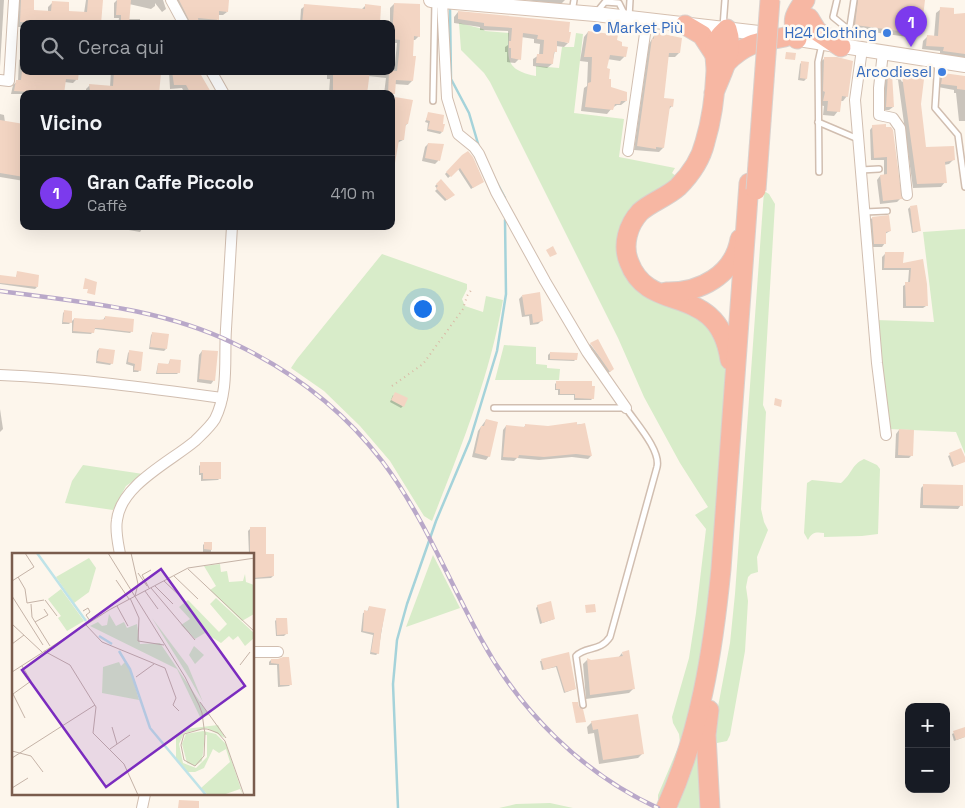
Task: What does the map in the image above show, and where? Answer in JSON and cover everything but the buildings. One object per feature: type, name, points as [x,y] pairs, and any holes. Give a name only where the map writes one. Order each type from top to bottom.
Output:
[{"type":"highway","points":[[666,808],[706,725],[717,668],[724,602],[759,0]]},
{"type":"highway","points":[[710,808],[699,742],[706,678],[716,616],[749,187],[770,0]]},
{"type":"highway","points":[[721,59],[759,42],[791,38],[806,29],[805,8]]},
{"type":"highway","points":[[805,8],[817,31],[846,41]]},
{"type":"highway","points":[[759,33],[805,8]]},
{"type":"highway","points":[[685,25],[702,35],[721,59]]},
{"type":"highway","points":[[725,29],[717,42],[722,69],[714,93],[703,150],[692,170],[670,193],[640,212],[629,231],[626,250],[632,269],[638,279],[647,287],[699,308],[709,315],[723,333],[728,344],[731,366],[728,406],[730,449]]},
{"type":"highway","points":[[658,292],[687,291],[699,288],[710,283],[725,270],[739,244],[749,187]]},
{"type":"main road","points":[[436,0],[573,6],[595,14],[759,33],[822,43],[846,41],[862,49],[965,65]]},
{"type":"street","points":[[0,80],[9,81],[14,0]]},
{"type":"street","points":[[171,0],[182,20]]},
{"type":"street","points":[[436,0],[446,98],[458,134],[474,147],[496,192],[545,281],[587,352],[626,408]]},
{"type":"street","points":[[628,151],[647,20]]},
{"type":"street","points":[[862,49],[855,100],[877,363],[886,435]]},
{"type":"street","points":[[883,52],[879,88],[880,115],[893,118],[900,128],[907,196]]},
{"type":"street","points":[[213,75],[222,90]]},
{"type":"street","points":[[120,553],[117,538],[117,520],[124,500],[140,482],[187,448],[208,429],[218,412],[226,374],[226,332],[232,230]]},
{"type":"street","points":[[0,375],[119,384],[222,398]]},
{"type":"street","points":[[255,652],[278,652]]},
{"type":"lane","points":[[433,101],[436,0]]},
{"type":"lane","points":[[628,18],[630,0]]},
{"type":"lane","points":[[725,0],[725,29]]},
{"type":"lane","points":[[837,0],[834,17],[846,41]]},
{"type":"lane","points":[[846,41],[854,0]]},
{"type":"lane","points":[[819,172],[818,62],[822,43]]},
{"type":"lane","points":[[938,61],[935,108],[958,135],[965,187]]},
{"type":"lane","points":[[818,122],[858,139]]},
{"type":"lane","points":[[861,170],[879,169]]},
{"type":"lane","points":[[864,212],[887,211]]},
{"type":"lane","points":[[494,408],[626,408],[653,449],[658,463],[610,637],[602,646],[581,652],[576,656],[583,705]]},
{"type":"path","points":[[392,386],[423,364],[463,309],[467,296],[472,289]]},
{"type":"green space","points":[[459,23],[485,31],[509,33],[509,57],[514,67],[526,74],[536,76],[536,66],[559,68],[562,47],[574,47],[576,33],[583,34],[574,113],[624,119],[619,157],[675,168],[672,173],[676,176],[642,205],[625,270],[709,322],[728,360],[703,749],[707,808],[679,808],[658,799],[658,795],[680,743],[679,734],[672,717],[689,658],[706,529],[695,515],[708,507],[680,463],[644,397],[618,338],[490,82],[484,73],[461,50]]},
{"type":"green space","points":[[764,191],[769,194],[775,204],[763,405],[766,412],[761,509],[768,530],[757,557],[758,572],[748,577],[746,587],[748,601],[745,651],[730,735],[727,741],[717,743],[714,728],[730,643],[735,594]]},
{"type":"green space","points":[[965,229],[965,454],[956,432],[889,429],[876,320],[934,322],[923,232]]},
{"type":"green space","points":[[382,254],[467,284],[467,289],[462,299],[465,306],[483,312],[486,296],[503,300],[482,385],[464,439],[432,521],[424,516],[390,461],[360,426],[324,391],[291,368]]},
{"type":"green space","points":[[504,345],[536,347],[536,364],[547,365],[547,368],[560,369],[559,380],[495,380]]},
{"type":"green space","points":[[864,459],[877,465],[880,469],[878,534],[824,537],[824,533],[816,533],[811,535],[808,540],[804,533],[807,483],[812,480],[841,483],[857,464]]},
{"type":"green space","points":[[83,465],[143,474],[126,486],[113,510],[65,503],[72,481]]},
{"type":"green space","points":[[433,555],[460,608],[406,627]]},
{"type":"green space","points":[[550,803],[573,808],[499,808],[516,804]]},
{"type":"waterway","points":[[450,8],[451,79],[469,113],[479,147]]},
{"type":"waterway","points":[[496,181],[505,198]]},
{"type":"waterway","points":[[398,808],[393,684],[397,640],[407,604],[436,521],[470,440],[497,351],[506,294],[505,220]]},
{"type":"railway","points":[[0,291],[119,308],[148,314],[206,331],[254,354],[315,393],[367,442],[397,482],[423,525],[481,639],[497,666],[534,715],[579,759],[630,794],[658,808]]},
{"type":"place","name":"Market Più","points":[[597,28]]},
{"type":"place","name":"H24 Clothing","points":[[887,33]]},
{"type":"place","name":"Gran Caffe Piccolo","points":[[911,47]]},
{"type":"place","name":"Arcodiesel","points":[[942,72]]}]
